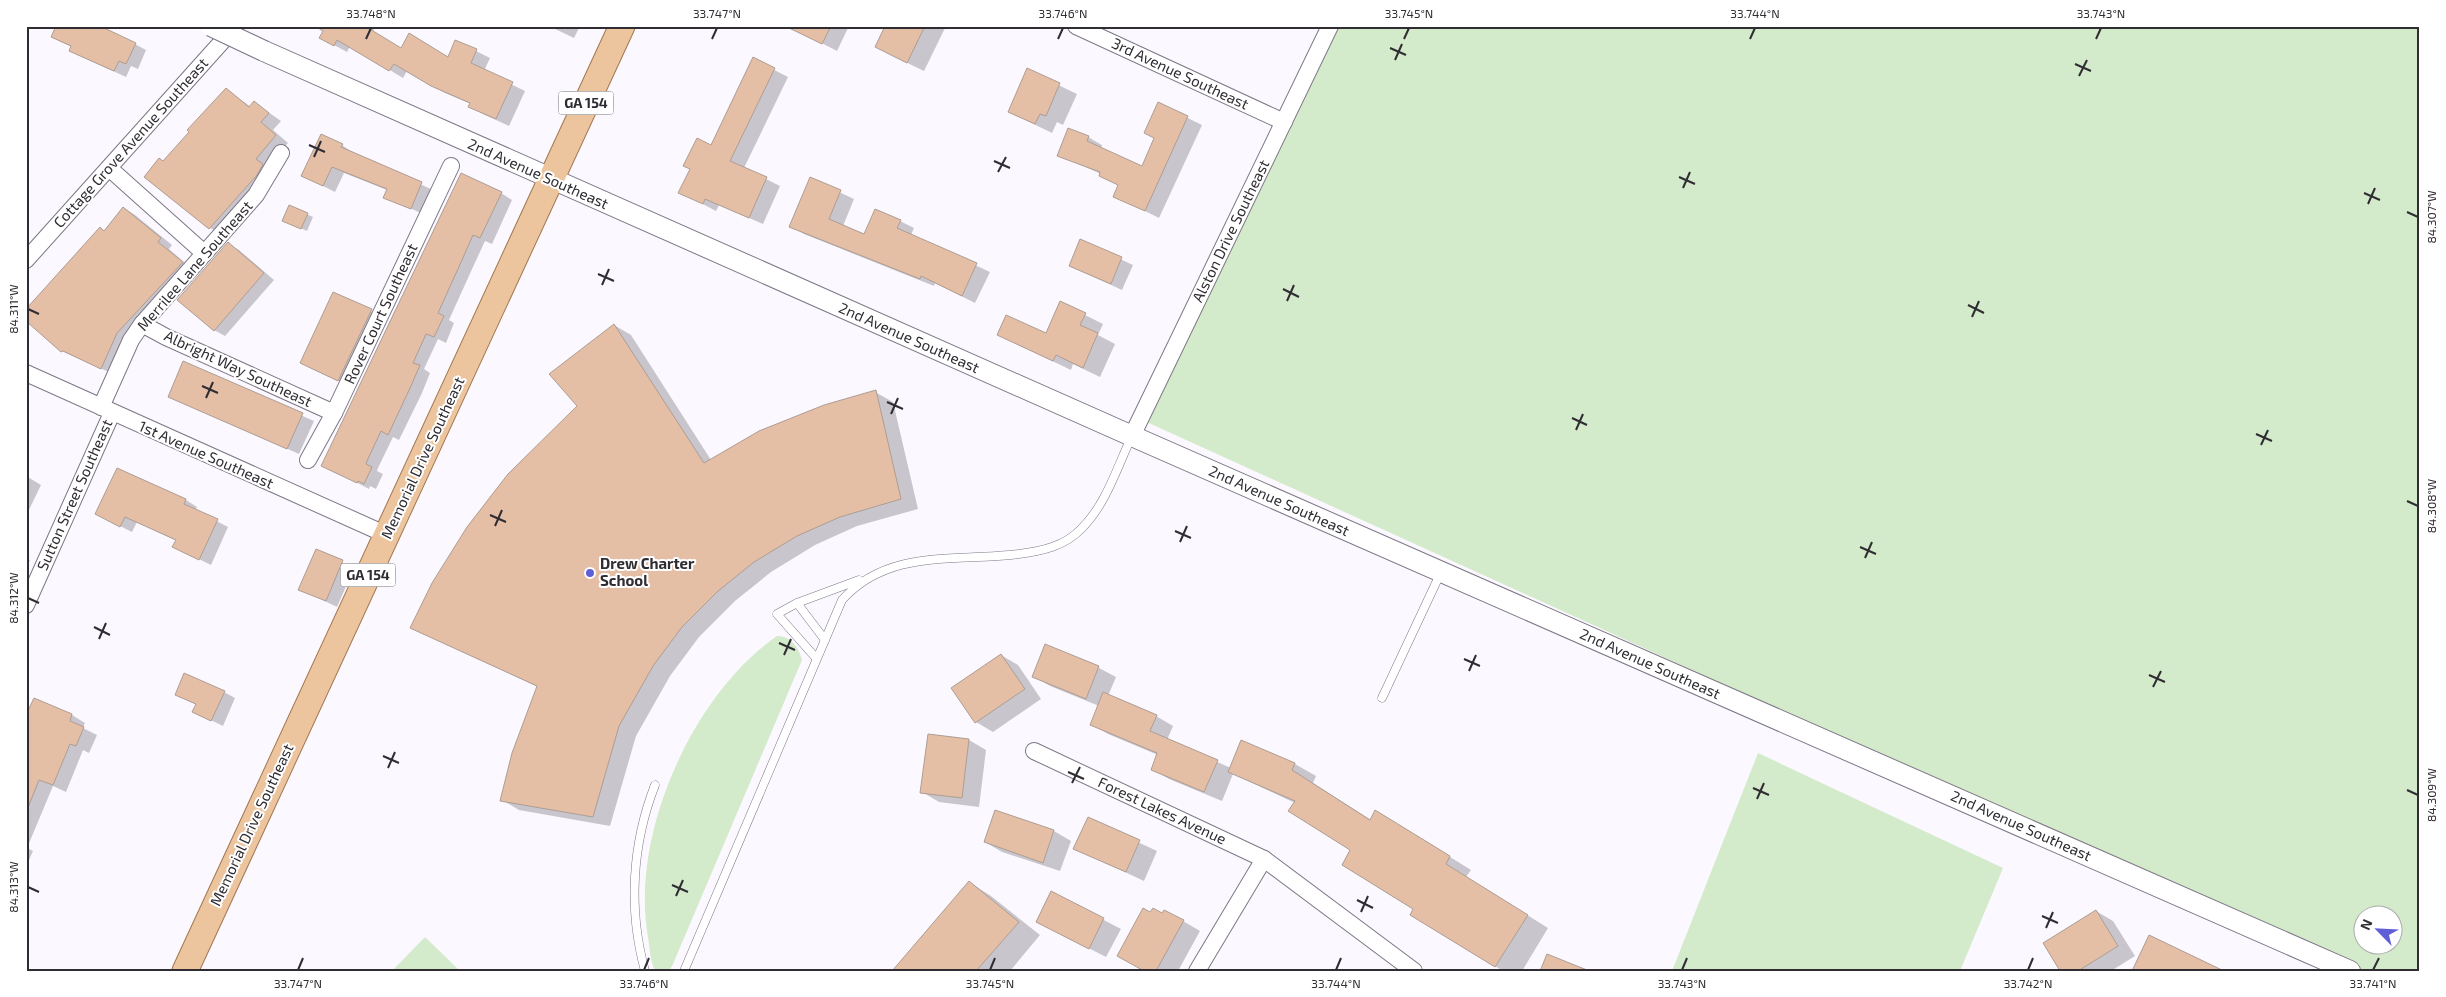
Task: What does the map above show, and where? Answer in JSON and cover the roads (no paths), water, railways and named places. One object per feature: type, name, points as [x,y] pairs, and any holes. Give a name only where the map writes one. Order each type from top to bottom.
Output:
[{"type":"main road","name":"Memorial Drive Southeast","points":[[186,971],[622,26]]},
{"type":"street","name":"2nd Avenue Southeast","points":[[210,26],[551,180],[2350,971]]},
{"type":"street","name":"Cottage Grove Avenue Southeast","points":[[26,260],[236,26]]},
{"type":"street","name":"3rd Avenue Southeast","points":[[1076,26],[1284,122]]},
{"type":"street","name":"Alston Drive Southeast","points":[[1132,436],[1330,26]]},
{"type":"street","name":"Merrilee Lane Southeast","points":[[106,410],[131,340],[142,324],[256,195],[281,154]]},
{"type":"street","name":"Rover Court Southeast","points":[[308,460],[334,413],[452,166]]},
{"type":"street","points":[[109,168],[204,254]]},
{"type":"street","name":"Albright Way Southeast","points":[[142,324],[166,337],[334,413]]},
{"type":"street","name":"1st Avenue Southeast","points":[[26,373],[387,535]]},
{"type":"street","name":"Sutton Street Southeast","points":[[26,605],[106,410]]},
{"type":"street","name":"Forest Lakes Avenue","points":[[1034,751],[1264,859],[1414,971]]},
{"type":"street","points":[[1197,971],[1264,859]]},
{"type":"lane","points":[[816,658],[776,614],[797,602],[901,564],[924,560],[995,557],[1052,548],[1081,530],[1093,515],[1103,499],[1132,436]]},
{"type":"lane","points":[[1382,698],[1442,572]]},
{"type":"lane","points":[[684,971],[842,600],[854,586],[868,577]]},
{"type":"lane","points":[[797,602],[825,640]]},
{"type":"lane","points":[[645,971],[636,922],[635,859],[655,785]]},
{"type":"place","name":"Drew Charter School","points":[[590,573]]}]
